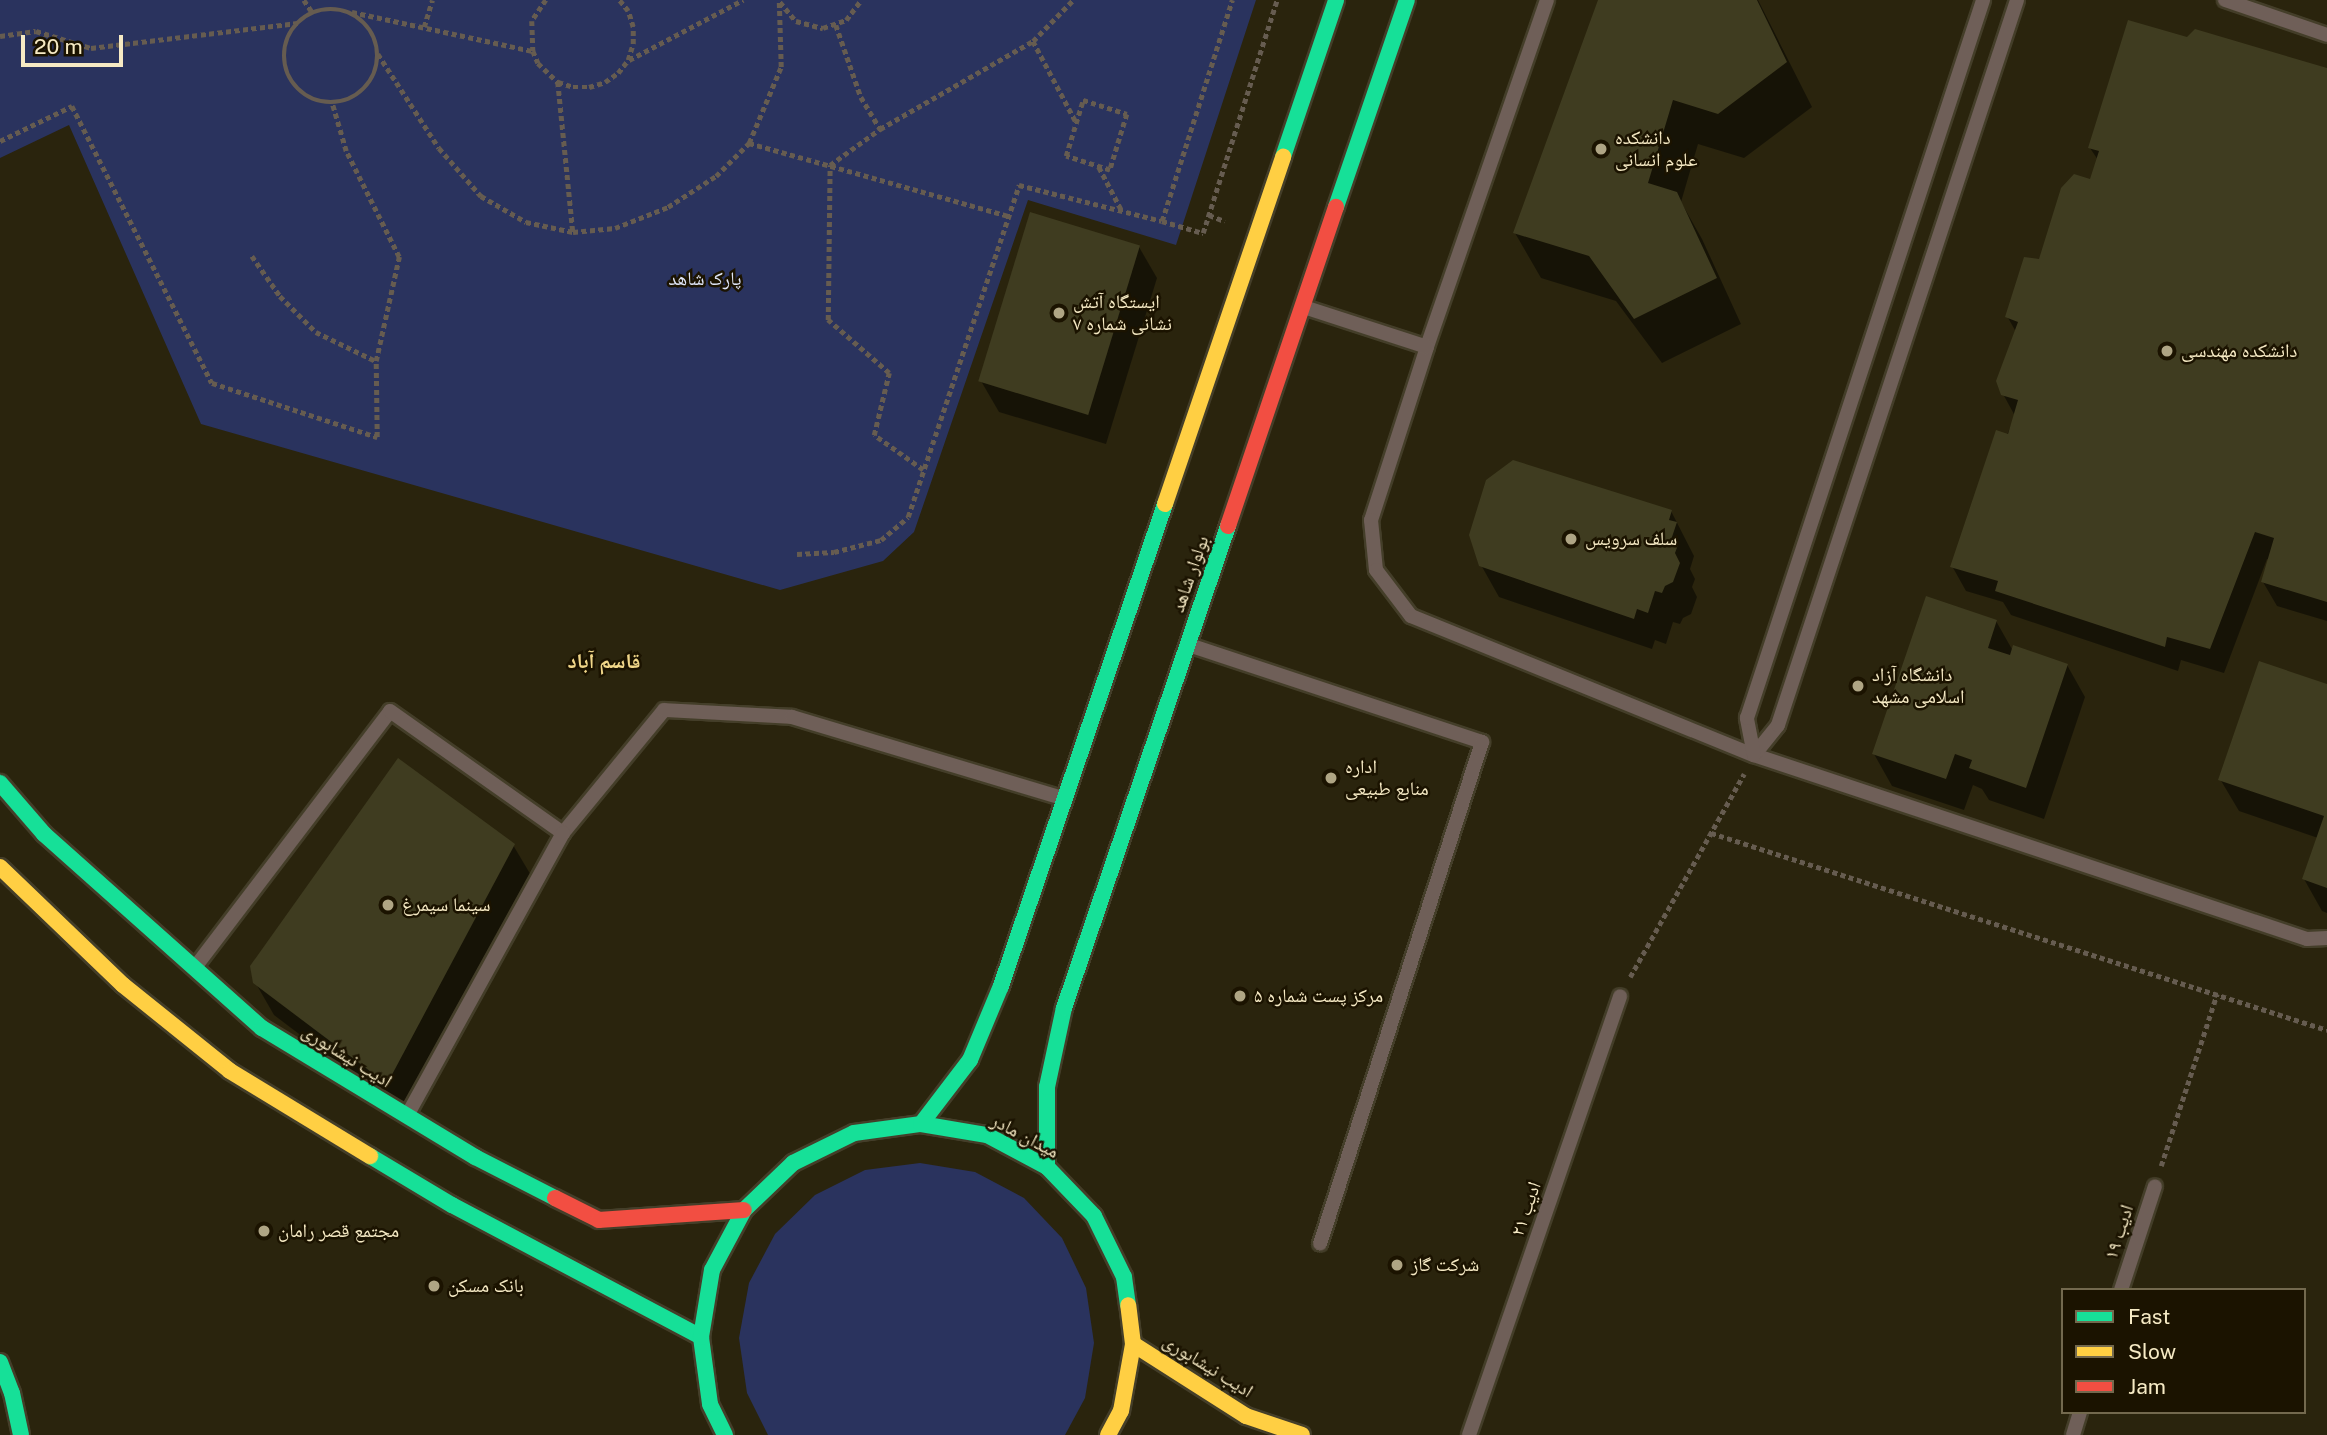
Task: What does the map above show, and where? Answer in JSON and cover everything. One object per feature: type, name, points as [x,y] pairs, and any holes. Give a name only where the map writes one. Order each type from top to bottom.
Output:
[{"type":"main road","points":[[920,1124],[970,1060],[1001,986],[1336,0]]},
{"type":"main road","name":"بولوار شاهد","points":[[1047,1167],[1047,1087],[1065,1008],[1407,0]]},
{"type":"main road","name":"ادیب نیشابوری","points":[[0,783],[44,834],[262,1028],[475,1157],[599,1220],[744,1210]]},
{"type":"main road","points":[[0,867],[123,985],[230,1071],[452,1205],[701,1337]]},
{"type":"main road","name":"میدان مادر","points":[[725,1435],[710,1404],[701,1337],[712,1270],[744,1210],[793,1163],[829,1145],[854,1133],[920,1124],[987,1135],[1047,1167],[1094,1216],[1124,1277],[1133,1344],[1121,1411],[1108,1435]]},
{"type":"main road","name":"ادیب نیشابوری","points":[[1133,1344],[1247,1416],[1302,1435]]},
{"type":"main road","points":[[0,1362],[12,1393],[21,1435]]},
{"type":"lane","points":[[1547,0],[1427,347],[1371,520],[1376,570],[1411,616],[1754,755],[2307,939],[2327,938]]},
{"type":"lane","points":[[1754,755],[1747,718],[1983,0]]},
{"type":"lane","points":[[1754,755],[1779,725],[2017,0]]},
{"type":"lane","points":[[2225,0],[2327,35]]},
{"type":"lane","points":[[1303,307],[1427,347]]},
{"type":"lane","points":[[1188,645],[1482,741],[1320,1244]]},
{"type":"lane","points":[[407,1117],[563,833],[664,710],[792,718],[1064,799]]},
{"type":"lane","points":[[195,966],[390,711],[563,833]]},
{"type":"lane","name":"ادیب ۲۱","points":[[1469,1435],[1620,996]]},
{"type":"lane","name":"ادیب ۱۹","points":[[2122,1288],[2155,1186]]},
{"type":"lane","points":[[2073,1435],[2079,1414]]},
{"type":"path","points":[[304,0],[312,12]]},
{"type":"path","points":[[424,27],[432,0]]},
{"type":"path","points":[[546,0],[533,21],[533,51],[538,64],[558,82],[573,87],[605,82],[628,60],[743,0]]},
{"type":"path","points":[[619,0],[628,11],[633,27],[633,44],[628,60]]},
{"type":"path","points":[[348,12],[363,21],[374,36],[378,54],[439,148],[481,196],[526,222],[573,232],[615,228],[668,207],[716,176],[749,143],[781,67],[779,0]]},
{"type":"path","points":[[779,0],[786,12],[808,27],[836,25],[854,12],[861,1]]},
{"type":"path","points":[[830,165],[880,129],[1033,41],[1073,0]]},
{"type":"path","points":[[1162,221],[1233,0]]},
{"type":"path","points":[[797,554],[834,552],[881,540],[908,517],[1019,185],[1203,233],[1277,0]]},
{"type":"path","points":[[378,54],[375,72],[365,88],[350,99],[332,103],[314,100],[299,90],[288,75],[284,57],[287,39],[297,23],[312,12],[330,8],[533,51]]},
{"type":"path","points":[[0,36],[36,31],[91,48],[297,23]]},
{"type":"path","points":[[836,25],[862,97],[880,129]]},
{"type":"path","points":[[1033,41],[1076,122]]},
{"type":"path","points":[[558,82],[573,232]]},
{"type":"path","points":[[1083,100],[1127,114],[1110,170],[1066,156],[1076,122],[1083,100]]},
{"type":"path","points":[[0,141],[72,106],[212,383],[377,437],[376,361],[399,257],[346,151],[332,103]]},
{"type":"path","points":[[749,143],[1009,216]]},
{"type":"path","points":[[830,165],[828,320],[889,373],[874,435],[923,470]]},
{"type":"path","points":[[1098,166],[1122,211]]},
{"type":"path","points":[[252,256],[280,296],[316,332],[376,361]]},
{"type":"path","points":[[1620,996],[1754,755]]},
{"type":"path","points":[[1710,833],[2327,1030]]},
{"type":"path","points":[[2155,1186],[2217,994]]},
{"type":"green space","name":"پارک شاهد","points":[[0,0],[1256,0],[1176,245],[1028,200],[914,532],[883,561],[780,590],[201,424],[69,125],[0,158]]},
{"type":"green space","points":[[920,1163],[975,1172],[1024,1198],[1062,1238],[1086,1288],[1094,1343],[1085,1398],[1065,1435],[768,1435],[747,1393],[739,1338],[749,1283],[775,1234],[815,1195],[865,1170]]},
{"type":"building","name":"دانشکده علوم انسانی","points":[[1598,0],[1757,0],[1787,62],[1718,114],[1673,100],[1648,183],[1677,192],[1717,278],[1634,319],[1589,256],[1513,233]]},
{"type":"building","name":"دانشکده مهندسی","points":[[2128,20],[2187,37],[2195,29],[2327,68],[2327,602],[2261,582],[2274,538],[2255,532],[2210,649],[2167,637],[2165,647],[1995,591],[1998,581],[1950,567],[1996,430],[2008,434],[2018,400],[2001,395],[1996,381],[2018,322],[2005,317],[2024,257],[2039,259],[2061,188],[2074,174],[2090,179],[2099,151],[2088,148]]},
{"type":"building","name":"ایستگاه آتش نشانی شماره ۷","points":[[1030,212],[1140,246],[1088,415],[978,381]]},
{"type":"building","name":"سلف سرویس","points":[[1513,460],[1672,510],[1669,520],[1677,522],[1670,543],[1678,545],[1675,553],[1680,563],[1673,582],[1665,586],[1662,593],[1655,591],[1648,613],[1637,609],[1634,619],[1479,566],[1469,535],[1486,480]]},
{"type":"building","points":[[1926,596],[1997,620],[1988,648],[2010,655],[2013,645],[2068,664],[2026,788],[1969,768],[1972,760],[1955,754],[1946,779],[1872,754]]},
{"type":"building","points":[[2259,661],[2327,684],[2327,888],[2302,879],[2324,816],[2218,780]]},
{"type":"building","name":"سینما سیمرغ","points":[[398,758],[515,844],[387,1084],[253,983],[250,966]]},
{"type":"traffic: fast","points":[[1283,157],[1336,0]]},
{"type":"traffic: fast","points":[[1336,207],[1407,0]]},
{"type":"traffic: fast","points":[[921,1124],[970,1060],[1001,986],[1165,504]]},
{"type":"traffic: fast","points":[[1047,1167],[1047,1087],[1064,1008],[1228,526]]},
{"type":"traffic: fast","points":[[0,783],[44,834],[262,1028],[475,1157],[555,1198]]},
{"type":"traffic: fast","points":[[725,1435],[710,1404],[701,1337],[712,1270],[744,1210],[793,1163],[854,1133],[921,1124],[987,1135],[1047,1167],[1094,1216],[1124,1277],[1128,1305]]},
{"type":"traffic: fast","points":[[370,1156],[452,1205],[701,1337]]},
{"type":"traffic: fast","points":[[0,1362],[12,1393],[21,1435]]},
{"type":"traffic: slow","points":[[1165,504],[1283,157]]},
{"type":"traffic: slow","points":[[0,867],[123,985],[230,1071],[370,1156]]},
{"type":"traffic: slow","points":[[1108,1435],[1121,1411],[1133,1344],[1128,1305]]},
{"type":"traffic: slow","points":[[1133,1344],[1246,1416],[1302,1435]]},
{"type":"traffic: jam","points":[[1228,526],[1336,207]]},
{"type":"traffic: jam","points":[[555,1198],[599,1220],[744,1210]]},
{"type":"place","name":"دانشکده علوم انسانی","points":[[1601,149]]},
{"type":"place","name":"ایستگاه آتش نشانی شماره ۷","points":[[1059,313]]},
{"type":"place","name":"دانشکده مهندسی","points":[[2167,351]]},
{"type":"place","name":"سلف سرویس","points":[[1571,539]]},
{"type":"place","name":"دانشگاه آزاد اسلامی مشهد","points":[[1858,686]]},
{"type":"place","name":"اداره منابع طبیعی","points":[[1331,778]]},
{"type":"place","name":"سینما سیمرغ","points":[[388,905]]},
{"type":"place","name":"مرکز پست شماره ۵","points":[[1240,996]]},
{"type":"place","name":"مجتمع قصر رامان","points":[[264,1231]]},
{"type":"place","name":"شرکت گاز","points":[[1397,1265]]},
{"type":"place","name":"بانک مسکن","points":[[434,1286]]},
{"type":"district","name":"قاسم آباد","points":[[604,661]]}]
